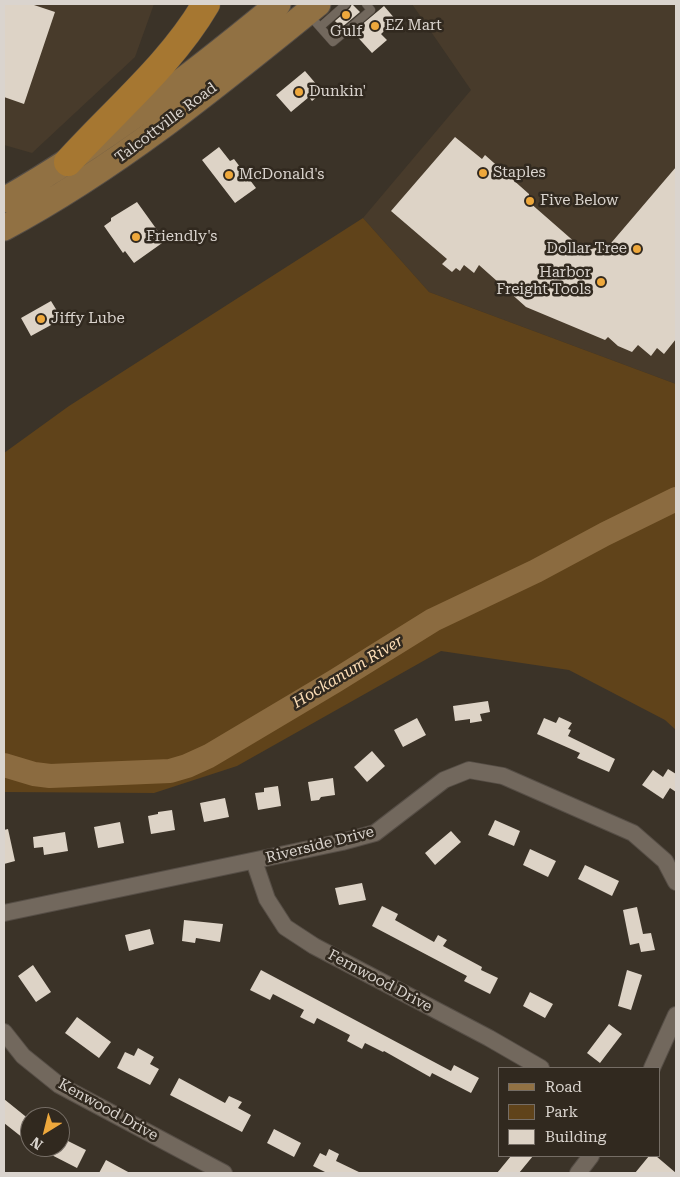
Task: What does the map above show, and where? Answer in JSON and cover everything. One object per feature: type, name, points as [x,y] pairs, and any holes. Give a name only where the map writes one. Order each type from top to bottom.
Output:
[{"type":"highway","points":[[68,162],[162,63],[182,39],[206,4]]},
{"type":"main road","name":"Talcottville Road","points":[[4,200],[114,132],[208,62],[278,4]]},
{"type":"main road","name":"Talcottville Road","points":[[4,228],[113,162],[315,14]]},
{"type":"main road","points":[[162,97],[160,112],[163,127]]},
{"type":"street","name":"Riverside Drive","points":[[4,913],[254,861],[375,833],[444,780],[469,770],[503,776],[633,833],[666,861],[676,882]]},
{"type":"street","name":"Fernwood Drive","points":[[254,861],[268,899],[285,926],[314,946],[489,1038],[539,1067]]},
{"type":"street","points":[[652,1067],[676,1015]]},
{"type":"street","name":"Kenwood Drive","points":[[4,1032],[23,1056],[59,1085],[224,1173]]},
{"type":"street","points":[[578,1173],[590,1157]]},
{"type":"lane","points":[[346,4],[315,14],[333,42],[371,10],[366,4]]},
{"type":"shaded area","points":[[4,4],[154,4],[135,57],[32,153],[4,145]]},
{"type":"shaded area","points":[[412,4],[676,4],[676,384],[429,292],[363,218],[471,90]]},
{"type":"green space","points":[[363,218],[429,292],[676,384],[676,730],[665,720],[569,670],[441,651],[237,766],[154,793],[4,792],[4,453],[69,406]]},
{"type":"building","points":[[4,4],[31,4],[55,12],[24,104],[4,97]]},
{"type":"building","name":"Gulf","points":[[352,4],[360,12],[341,28],[335,21]]},
{"type":"building","name":"EZ Mart","points":[[384,6],[396,20],[381,34],[387,40],[372,53],[353,32]]},
{"type":"building","points":[[305,71],[323,92],[312,101],[309,97],[291,112],[276,95]]},
{"type":"building","points":[[455,137],[482,159],[485,155],[529,194],[529,202],[585,251],[595,248],[606,249],[676,167],[676,339],[664,354],[657,348],[651,356],[638,345],[632,352],[618,346],[608,337],[605,340],[526,307],[479,265],[474,273],[464,265],[460,271],[456,268],[452,272],[442,264],[447,259],[391,211]]},
{"type":"building","points":[[219,147],[230,161],[234,159],[256,188],[235,203],[202,160]]},
{"type":"building","name":"Friendly's","points":[[137,202],[165,241],[134,263],[125,251],[123,253],[104,226],[111,221],[111,218]]},
{"type":"building","name":"Jiffy Lube","points":[[51,301],[62,319],[31,336],[21,318]]},
{"type":"building","points":[[488,701],[490,712],[480,714],[482,721],[470,723],[470,719],[455,721],[453,706]]},
{"type":"building","points":[[559,717],[572,723],[568,729],[571,730],[568,736],[615,759],[609,772],[577,758],[580,753],[537,734],[544,718],[556,723]]},
{"type":"building","points":[[417,718],[426,735],[403,747],[394,730]]},
{"type":"building","points":[[372,751],[385,766],[367,782],[354,767]]},
{"type":"building","points":[[668,769],[676,774],[676,792],[670,788],[663,799],[642,785],[653,770],[663,777]]},
{"type":"building","points":[[333,778],[335,795],[311,801],[308,782]]},
{"type":"building","points":[[278,786],[281,806],[258,810],[255,793],[264,792],[264,788]]},
{"type":"building","points":[[225,798],[229,817],[204,822],[200,803]]},
{"type":"building","points":[[172,810],[175,830],[151,834],[148,816]]},
{"type":"building","points":[[495,820],[520,831],[514,846],[488,835]]},
{"type":"building","points":[[120,822],[124,843],[98,848],[94,827]]},
{"type":"building","points":[[8,829],[15,861],[4,864],[4,830]]},
{"type":"building","points":[[451,831],[461,842],[435,865],[425,853]]},
{"type":"building","points":[[65,832],[68,851],[44,855],[43,847],[34,848],[33,837]]},
{"type":"building","points":[[530,849],[556,861],[548,877],[523,865]]},
{"type":"building","points":[[585,865],[619,881],[612,896],[578,879]]},
{"type":"building","points":[[362,883],[366,900],[339,905],[335,888]]},
{"type":"building","points":[[382,906],[398,914],[395,920],[434,942],[438,935],[447,940],[443,946],[482,967],[481,970],[498,978],[490,994],[464,981],[467,976],[372,926]]},
{"type":"building","points":[[637,907],[643,934],[651,933],[655,950],[641,952],[639,943],[630,945],[623,910]]},
{"type":"building","points":[[184,920],[223,924],[220,942],[196,938],[195,943],[182,941]]},
{"type":"building","points":[[150,929],[154,944],[129,951],[125,935]]},
{"type":"building","points":[[33,965],[51,992],[36,1002],[18,976]]},
{"type":"building","points":[[261,970],[451,1071],[454,1065],[479,1078],[471,1093],[432,1073],[430,1077],[384,1051],[365,1043],[362,1049],[347,1041],[350,1035],[317,1018],[314,1024],[300,1017],[304,1010],[273,994],[270,1000],[250,990]]},
{"type":"building","points":[[627,970],[642,975],[631,1010],[618,1006]]},
{"type":"building","points":[[530,992],[553,1004],[545,1018],[523,1006]]},
{"type":"building","points":[[77,1017],[111,1042],[99,1058],[65,1033]]},
{"type":"building","points":[[609,1024],[622,1034],[600,1063],[587,1053]]},
{"type":"building","points":[[138,1048],[154,1057],[150,1064],[159,1069],[150,1085],[117,1068],[125,1052],[134,1056]]},
{"type":"building","points":[[179,1078],[225,1103],[229,1096],[242,1102],[238,1108],[251,1115],[242,1132],[170,1095]]},
{"type":"building","points":[[4,1099],[20,1112],[20,1136],[4,1123]]},
{"type":"building","points":[[274,1129],[301,1143],[294,1157],[267,1143]]},
{"type":"building","points":[[70,1142],[86,1150],[77,1168],[56,1157],[70,1157]]},
{"type":"building","points":[[329,1149],[339,1154],[336,1161],[361,1173],[327,1173],[313,1166],[320,1153],[326,1156]]},
{"type":"building","points":[[510,1157],[532,1157],[519,1173],[497,1173]]},
{"type":"building","points":[[648,1157],[657,1157],[676,1173],[635,1173]]},
{"type":"building","points":[[106,1160],[130,1173],[99,1173]]},
{"type":"waterway","name":"Hockanum River","points":[[4,765],[34,774],[50,776],[170,771],[187,766],[209,756],[433,620],[536,571],[676,499]]},
{"type":"place","name":"Gulf","points":[[346,15]]},
{"type":"place","name":"EZ Mart","points":[[375,26]]},
{"type":"place","name":"Dunkin'","points":[[299,92]]},
{"type":"place","name":"Staples","points":[[483,173]]},
{"type":"place","name":"McDonald's","points":[[229,175]]},
{"type":"place","name":"Five Below","points":[[530,201]]},
{"type":"place","name":"Friendly's","points":[[136,237]]},
{"type":"place","name":"Dollar Tree","points":[[637,249]]},
{"type":"place","name":"Harbor Freight Tools","points":[[601,282]]},
{"type":"place","name":"Jiffy Lube","points":[[41,319]]}]
